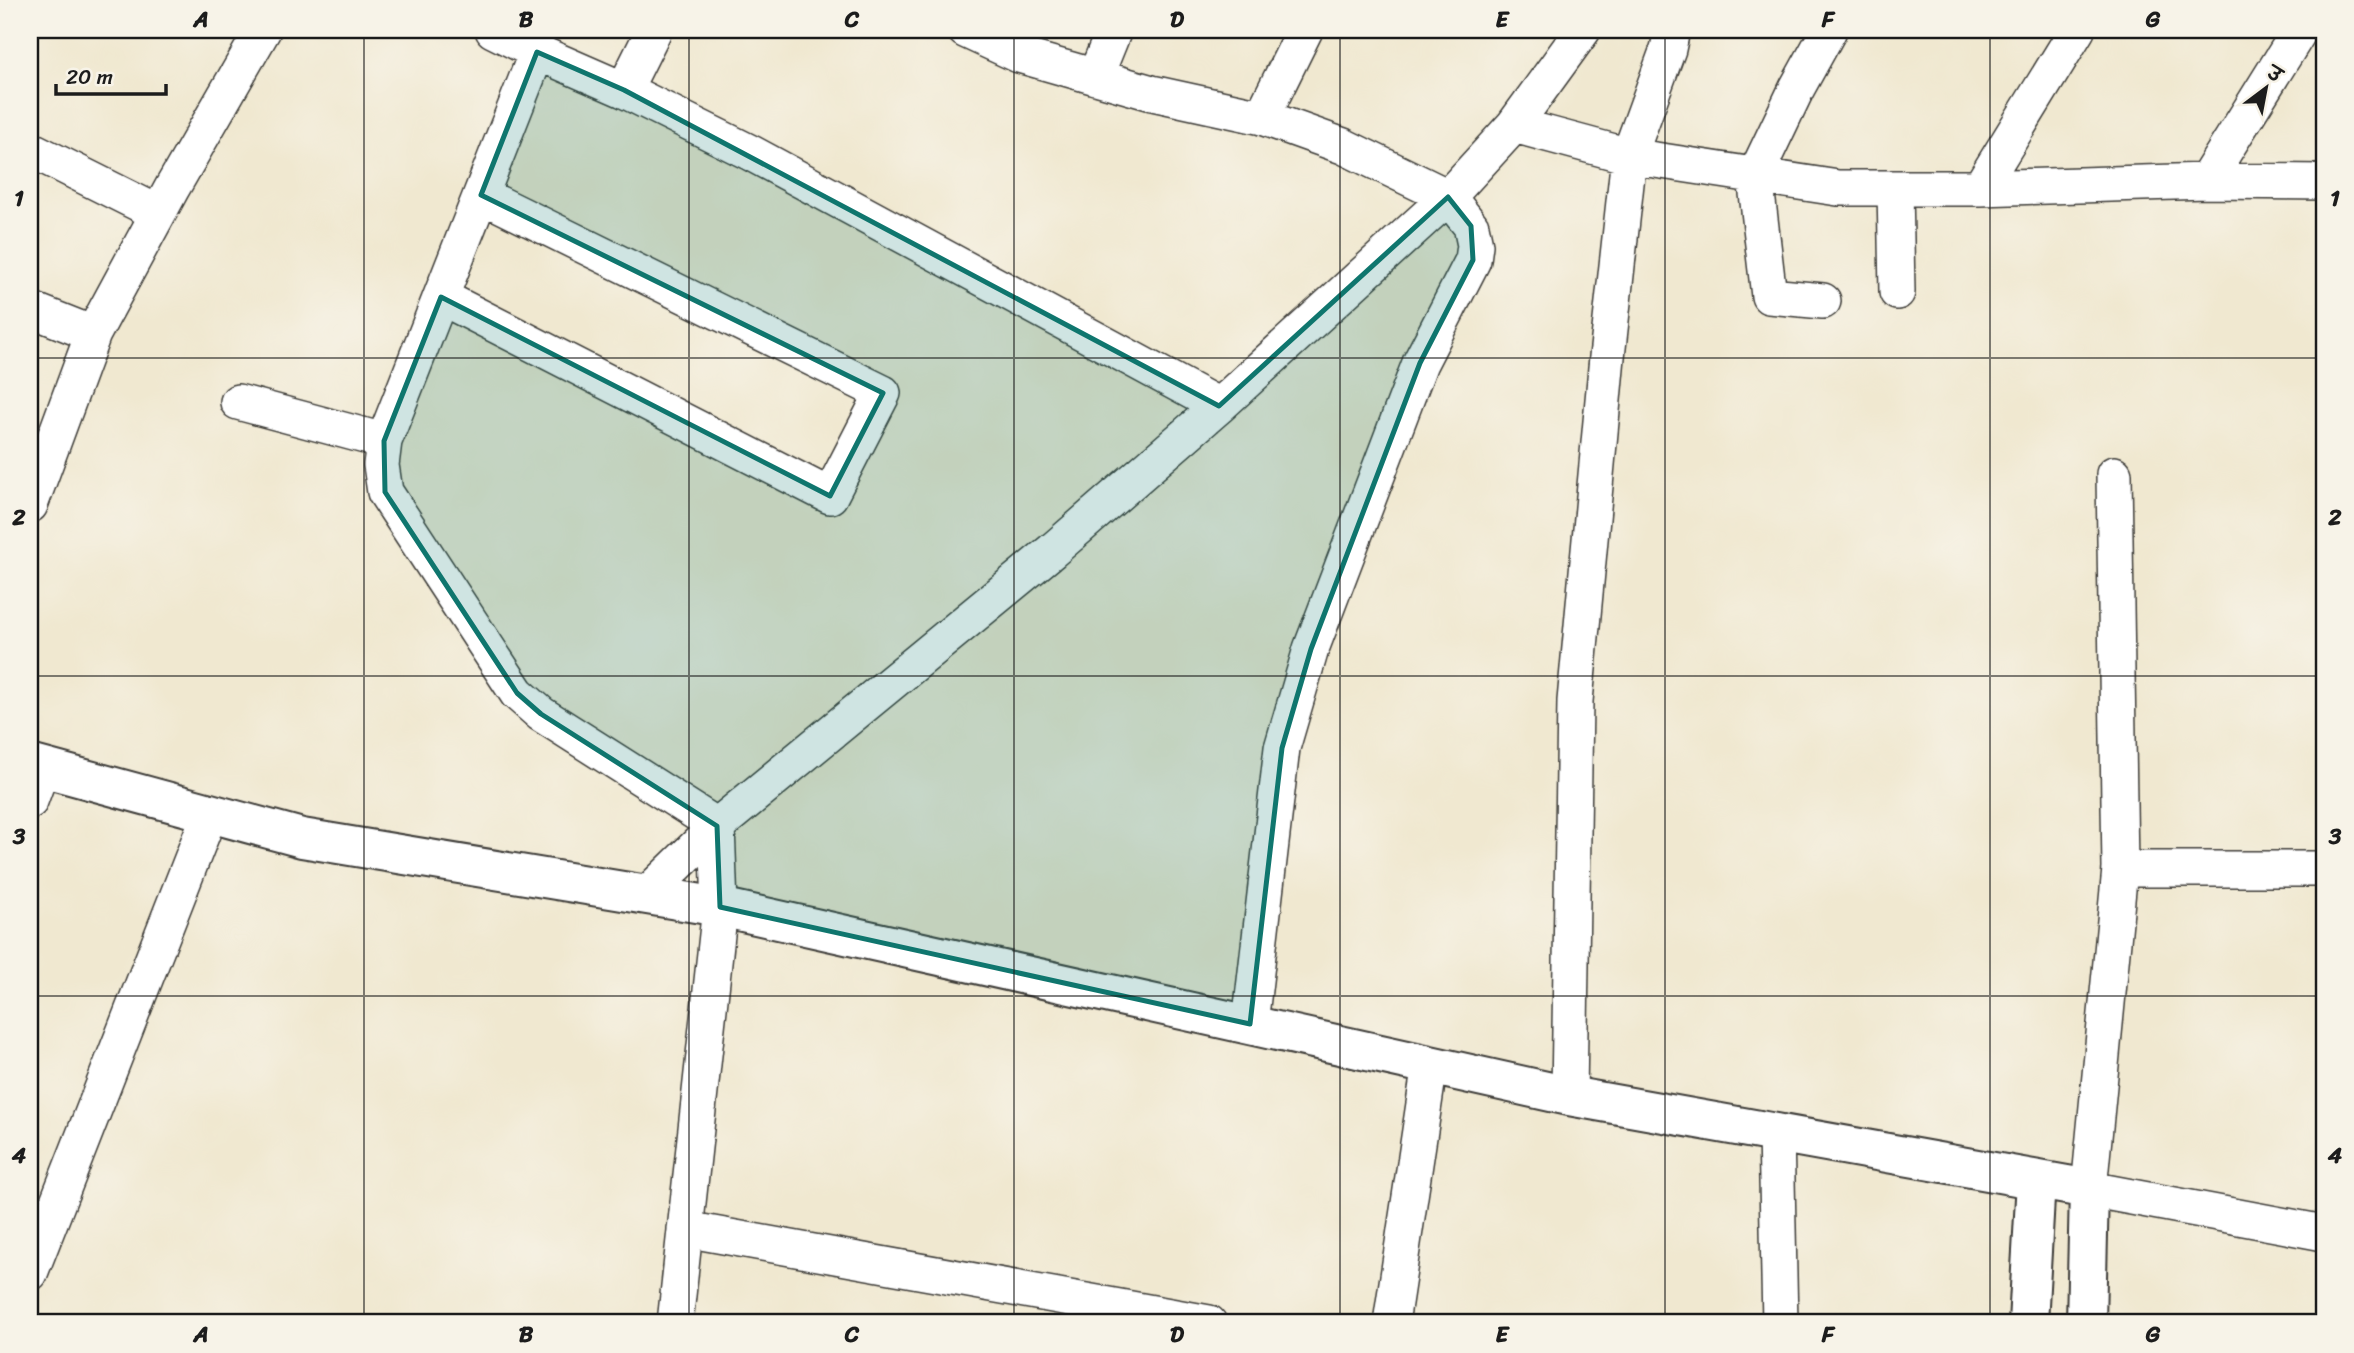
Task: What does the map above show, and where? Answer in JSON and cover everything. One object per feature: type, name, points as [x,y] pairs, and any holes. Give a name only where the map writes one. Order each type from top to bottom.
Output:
[{"type":"street","points":[[494,30],[624,90],[908,237],[1219,406]]},
{"type":"street","points":[[624,90],[654,30]]},
{"type":"street","points":[[965,30],[1019,55],[1152,93],[1262,117],[1343,146],[1448,197],[1471,226],[1475,245],[1473,260],[1420,363],[1311,649],[1282,748],[1250,1024]]},
{"type":"street","points":[[1095,77],[1114,30]]},
{"type":"street","points":[[1262,117],[1305,30]]},
{"type":"street","points":[[646,895],[717,826],[1052,551],[1219,406],[1448,197],[1514,125],[1583,30]]},
{"type":"street","points":[[1570,1096],[1575,701],[1607,357],[1629,156],[1672,30]]},
{"type":"street","points":[[1823,301],[1769,296],[1755,176],[1797,88],[1829,30]]},
{"type":"street","points":[[1980,188],[2077,30]]},
{"type":"street","points":[[2206,181],[2300,30]]},
{"type":"street","points":[[30,505],[93,334],[253,33]]},
{"type":"street","points":[[537,52],[384,441],[381,465],[385,492],[517,692],[541,714],[717,826]]},
{"type":"street","points":[[1514,125],[1629,156],[1838,188],[1980,188],[2206,181],[2324,182]]},
{"type":"street","points":[[30,149],[158,213]]},
{"type":"street","points":[[1895,188],[1898,292]]},
{"type":"street","points":[[441,297],[830,496],[883,393],[481,195]]},
{"type":"street","points":[[30,309],[93,334]]},
{"type":"street","points":[[238,402],[384,441]]},
{"type":"street","points":[[2086,1323],[2089,1189],[2120,869],[2114,474]]},
{"type":"street","points":[[34,778],[210,813],[302,838],[719,907],[1570,1096],[2324,1233]]},
{"type":"street","points":[[30,1273],[210,813]]},
{"type":"street","points":[[675,1323],[719,907],[717,826]]},
{"type":"street","points":[[2120,869],[2324,869]]},
{"type":"street","points":[[1391,1323],[1430,1065]]},
{"type":"street","points":[[1776,1132],[1780,1323]]},
{"type":"street","points":[[2028,1323],[2036,1180]]},
{"type":"street","points":[[685,1229],[1209,1323]]},
{"type":"highlighted area","points":[[537,52],[624,90],[1219,406],[1448,197],[1471,226],[1473,260],[1420,363],[1311,649],[1282,748],[1250,1024],[720,907],[717,826],[541,714],[517,693],[385,492],[384,441],[441,297],[830,496],[883,393],[481,195]]}]
